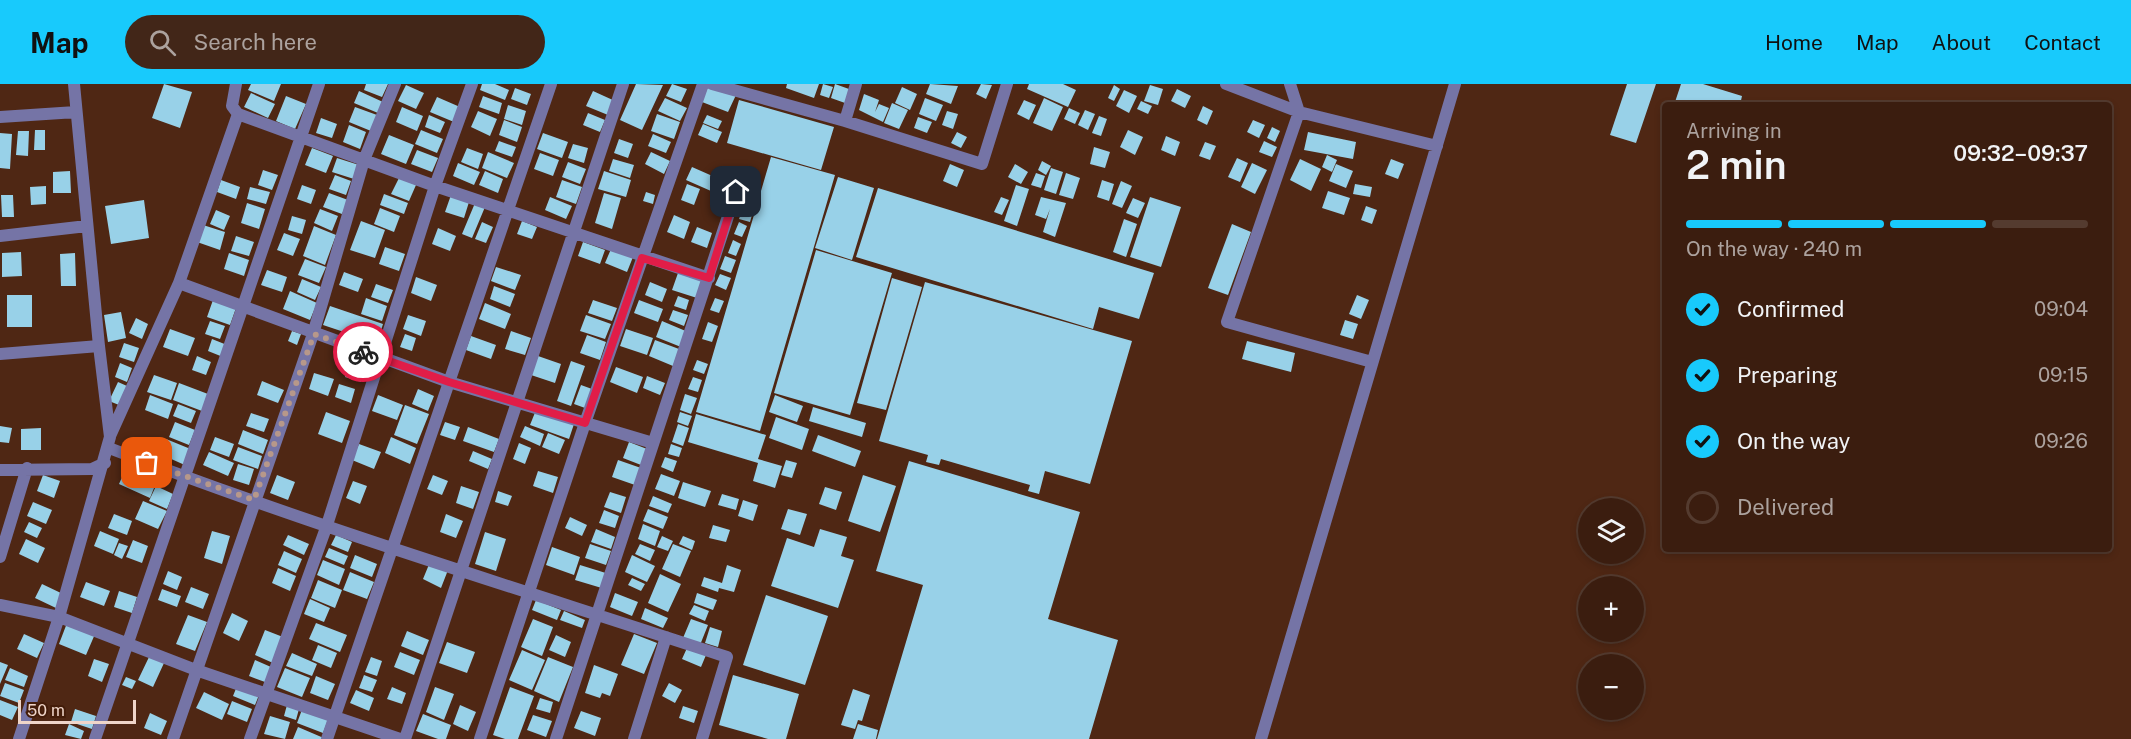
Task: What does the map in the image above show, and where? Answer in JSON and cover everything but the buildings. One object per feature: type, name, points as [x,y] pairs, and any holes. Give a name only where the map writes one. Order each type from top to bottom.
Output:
[{"type":"street","points":[[74,84],[110,443]]},
{"type":"street","points":[[236,84],[232,106],[238,114],[435,186],[642,258],[709,278]]},
{"type":"street","points":[[95,739],[319,84]]},
{"type":"street","points":[[173,739],[254,500],[314,334],[364,160],[395,84]]},
{"type":"street","points":[[250,739],[327,525],[435,186],[472,84]]},
{"type":"street","points":[[327,739],[506,210],[551,84]]},
{"type":"street","points":[[405,739],[515,402],[574,234],[623,84]]},
{"type":"street","points":[[480,739],[585,423],[703,84]]},
{"type":"street","points":[[712,84],[845,121],[982,164],[1007,84]]},
{"type":"street","points":[[845,121],[856,84]]},
{"type":"street","points":[[1226,84],[1299,112],[1437,146]]},
{"type":"street","points":[[1290,84],[1299,112],[1227,322],[1372,362]]},
{"type":"street","points":[[1261,739],[1455,84]]},
{"type":"street","points":[[0,117],[76,112]]},
{"type":"street","points":[[19,739],[59,617],[110,443],[179,283],[238,114]]},
{"type":"street","points":[[556,739],[736,192]]},
{"type":"street","points":[[0,236],[87,226]]},
{"type":"street","points":[[179,283],[449,382],[653,443]]},
{"type":"street","points":[[0,354],[99,346]]},
{"type":"street","points":[[110,443],[186,477],[527,594],[727,657],[702,739]]},
{"type":"street","points":[[0,470],[92,469],[105,464]]},
{"type":"street","points":[[0,557],[27,468]]},
{"type":"street","points":[[0,605],[59,617],[196,670],[400,739]]},
{"type":"street","points":[[634,739],[666,637]]},
{"type":"way so far","points":[[147,463],[254,500],[314,334],[363,352]]},
{"type":"route","points":[[363,352],[449,382],[585,423],[642,258],[709,278],[736,192]]}]
